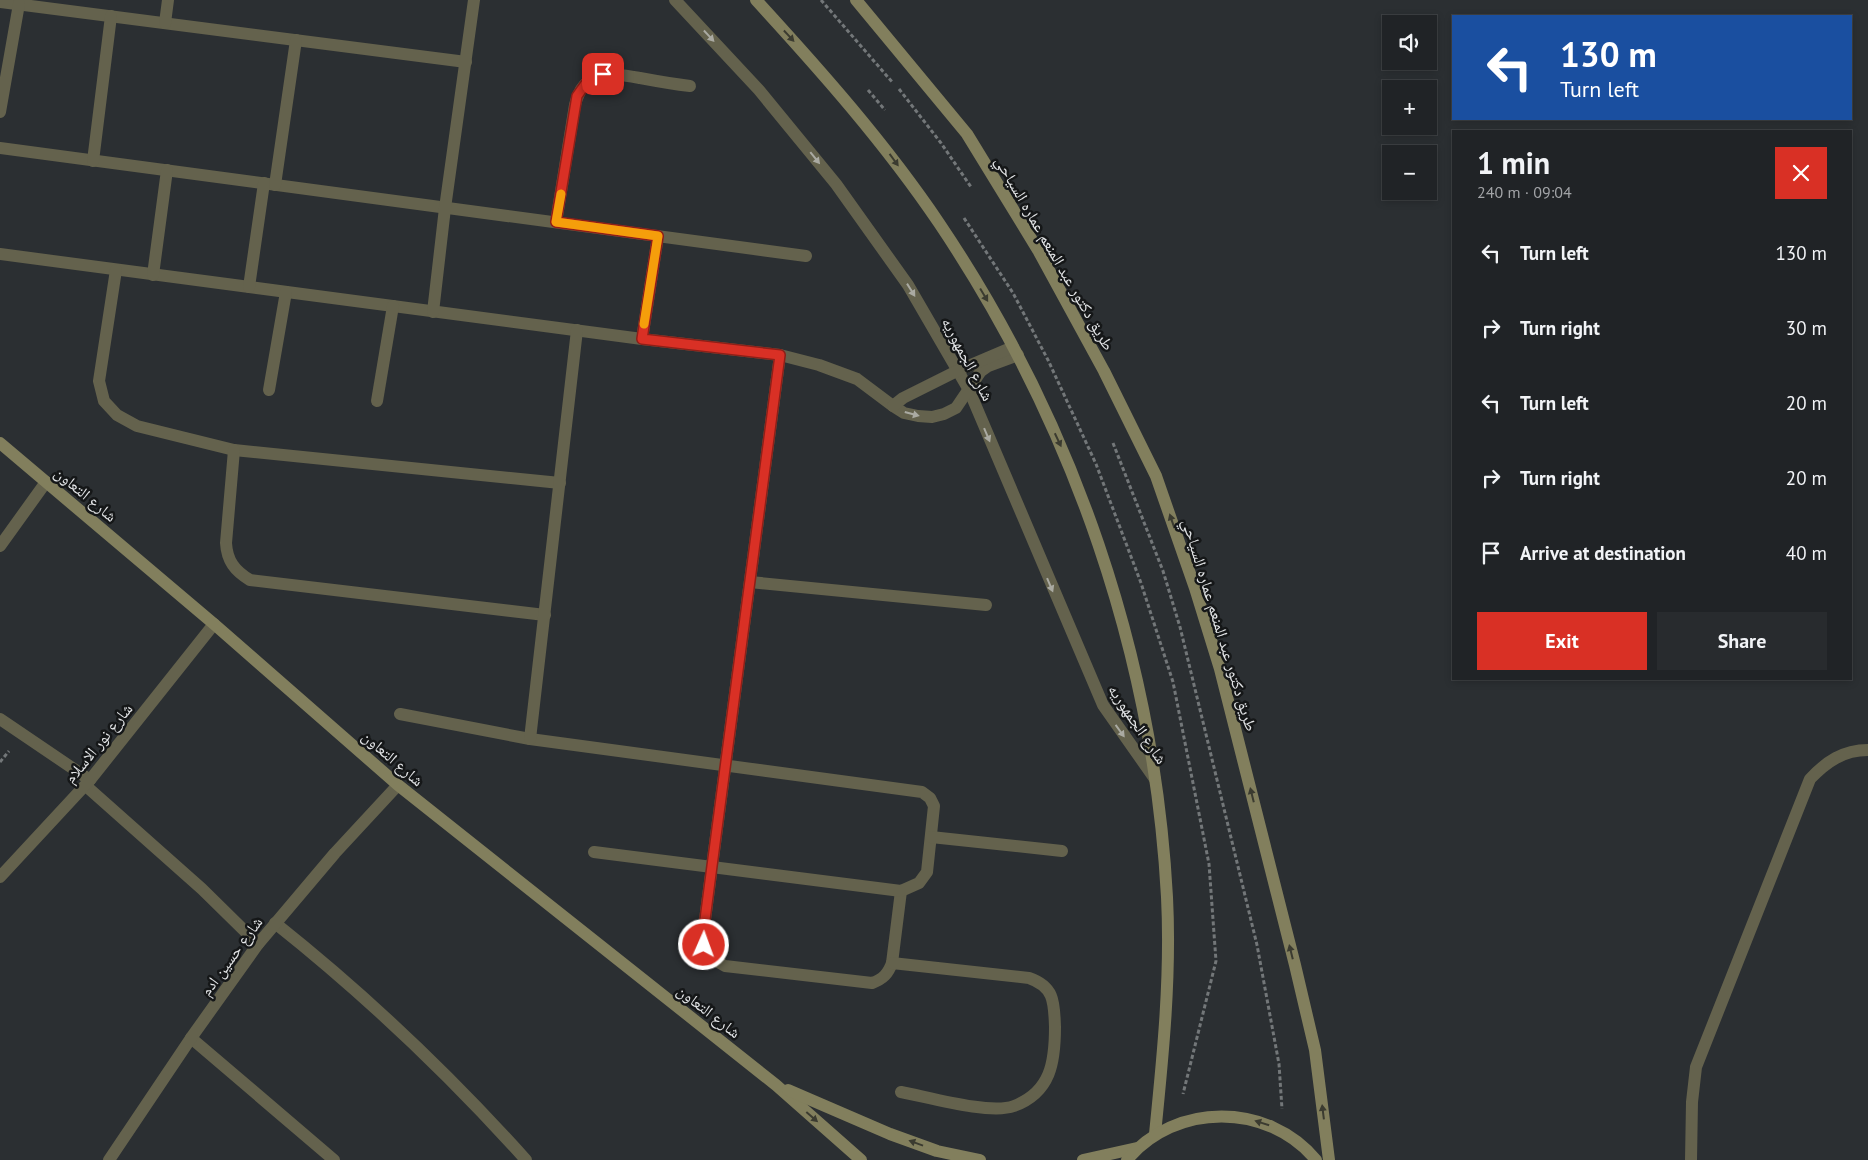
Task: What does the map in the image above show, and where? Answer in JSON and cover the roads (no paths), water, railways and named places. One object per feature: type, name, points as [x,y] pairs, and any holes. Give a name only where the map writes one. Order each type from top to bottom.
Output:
[{"type":"main road","points":[[756,0],[822,72],[888,152],[938,222],[985,295],[1063,449],[1106,566],[1121,611],[1142,695],[1156,780],[1167,898],[1167,1016],[1155,1134]]},
{"type":"main road","name":"طريق دكتور عبد المنعم عماره السياحي","points":[[856,0],[966,134],[1038,250],[1104,371],[1156,476],[1196,588],[1220,669],[1315,1050],[1329,1160]]},
{"type":"main road","name":"شارع التعاون","points":[[0,443],[214,624],[398,785],[776,1085],[861,1160]]},
{"type":"main road","name":"شارع التعاون","points":[[776,1085],[890,1134],[937,1151],[980,1160]]},
{"type":"main road","points":[[1126,1160],[1137,1148],[1155,1134],[1182,1122],[1210,1116],[1240,1117],[1268,1124],[1293,1138],[1316,1160]]},
{"type":"main road","points":[[1083,1160],[1137,1148]]},
{"type":"street","points":[[165,24],[168,0]]},
{"type":"street","points":[[433,312],[445,208],[474,0]]},
{"type":"street","name":"شارع الجمهوريه","points":[[675,0],[759,90],[836,184],[908,286],[959,370],[1095,690],[1112,720],[1156,780]]},
{"type":"street","points":[[0,2],[466,62]]},
{"type":"street","points":[[1,106],[19,4]]},
{"type":"street","points":[[93,161],[111,16]]},
{"type":"street","points":[[249,287],[296,40]]},
{"type":"street","points":[[556,222],[575,105],[581,89],[595,78],[612,74],[690,86]]},
{"type":"street","points":[[0,148],[806,256]]},
{"type":"street","points":[[153,275],[168,170]]},
{"type":"street","points":[[642,339],[658,236]]},
{"type":"street","points":[[0,254],[433,312],[780,355],[819,365],[857,379],[904,413],[918,416],[932,417],[956,408],[976,376],[988,366],[1015,351]]},
{"type":"street","points":[[116,270],[99,381],[104,401],[116,415],[137,426],[234,450],[560,483]]},
{"type":"street","points":[[269,390],[286,292]]},
{"type":"street","points":[[377,401],[393,306]]},
{"type":"street","points":[[530,738],[577,330]]},
{"type":"street","points":[[893,406],[903,398],[959,370],[1015,351]]},
{"type":"street","points":[[780,355],[703,935],[704,945],[708,954],[716,962],[726,966],[872,983],[882,979],[888,972],[892,962],[901,891]]},
{"type":"street","points":[[234,450],[226,543],[227,554],[239,573],[250,580],[544,614]]},
{"type":"street","points":[[0,546],[46,482]]},
{"type":"street","points":[[750,582],[986,605]]},
{"type":"street","name":"شارع نور الاسلام","points":[[0,877],[88,783],[214,624]]},
{"type":"street","points":[[400,714],[530,738],[922,792],[930,798],[934,806],[927,872],[919,883],[901,891],[594,852]]},
{"type":"street","points":[[0,719],[88,783],[258,944]]},
{"type":"street","points":[[1691,1160],[1692,1102],[1696,1067],[1810,779],[1823,765],[1840,755],[1859,750],[1868,750]]},
{"type":"street","name":"شارع حسين ادم","points":[[109,1160],[191,1038],[258,944],[334,852],[398,785]]},
{"type":"street","points":[[931,837],[1062,851]]},
{"type":"street","points":[[275,923],[384,1014],[442,1070],[526,1160]]},
{"type":"street","points":[[892,962],[1029,978],[1045,987],[1054,1003],[1055,1055],[1050,1072],[1041,1086],[1029,1098],[1014,1106],[997,1110],[901,1092]]},
{"type":"street","points":[[191,1038],[334,1160]]}]
